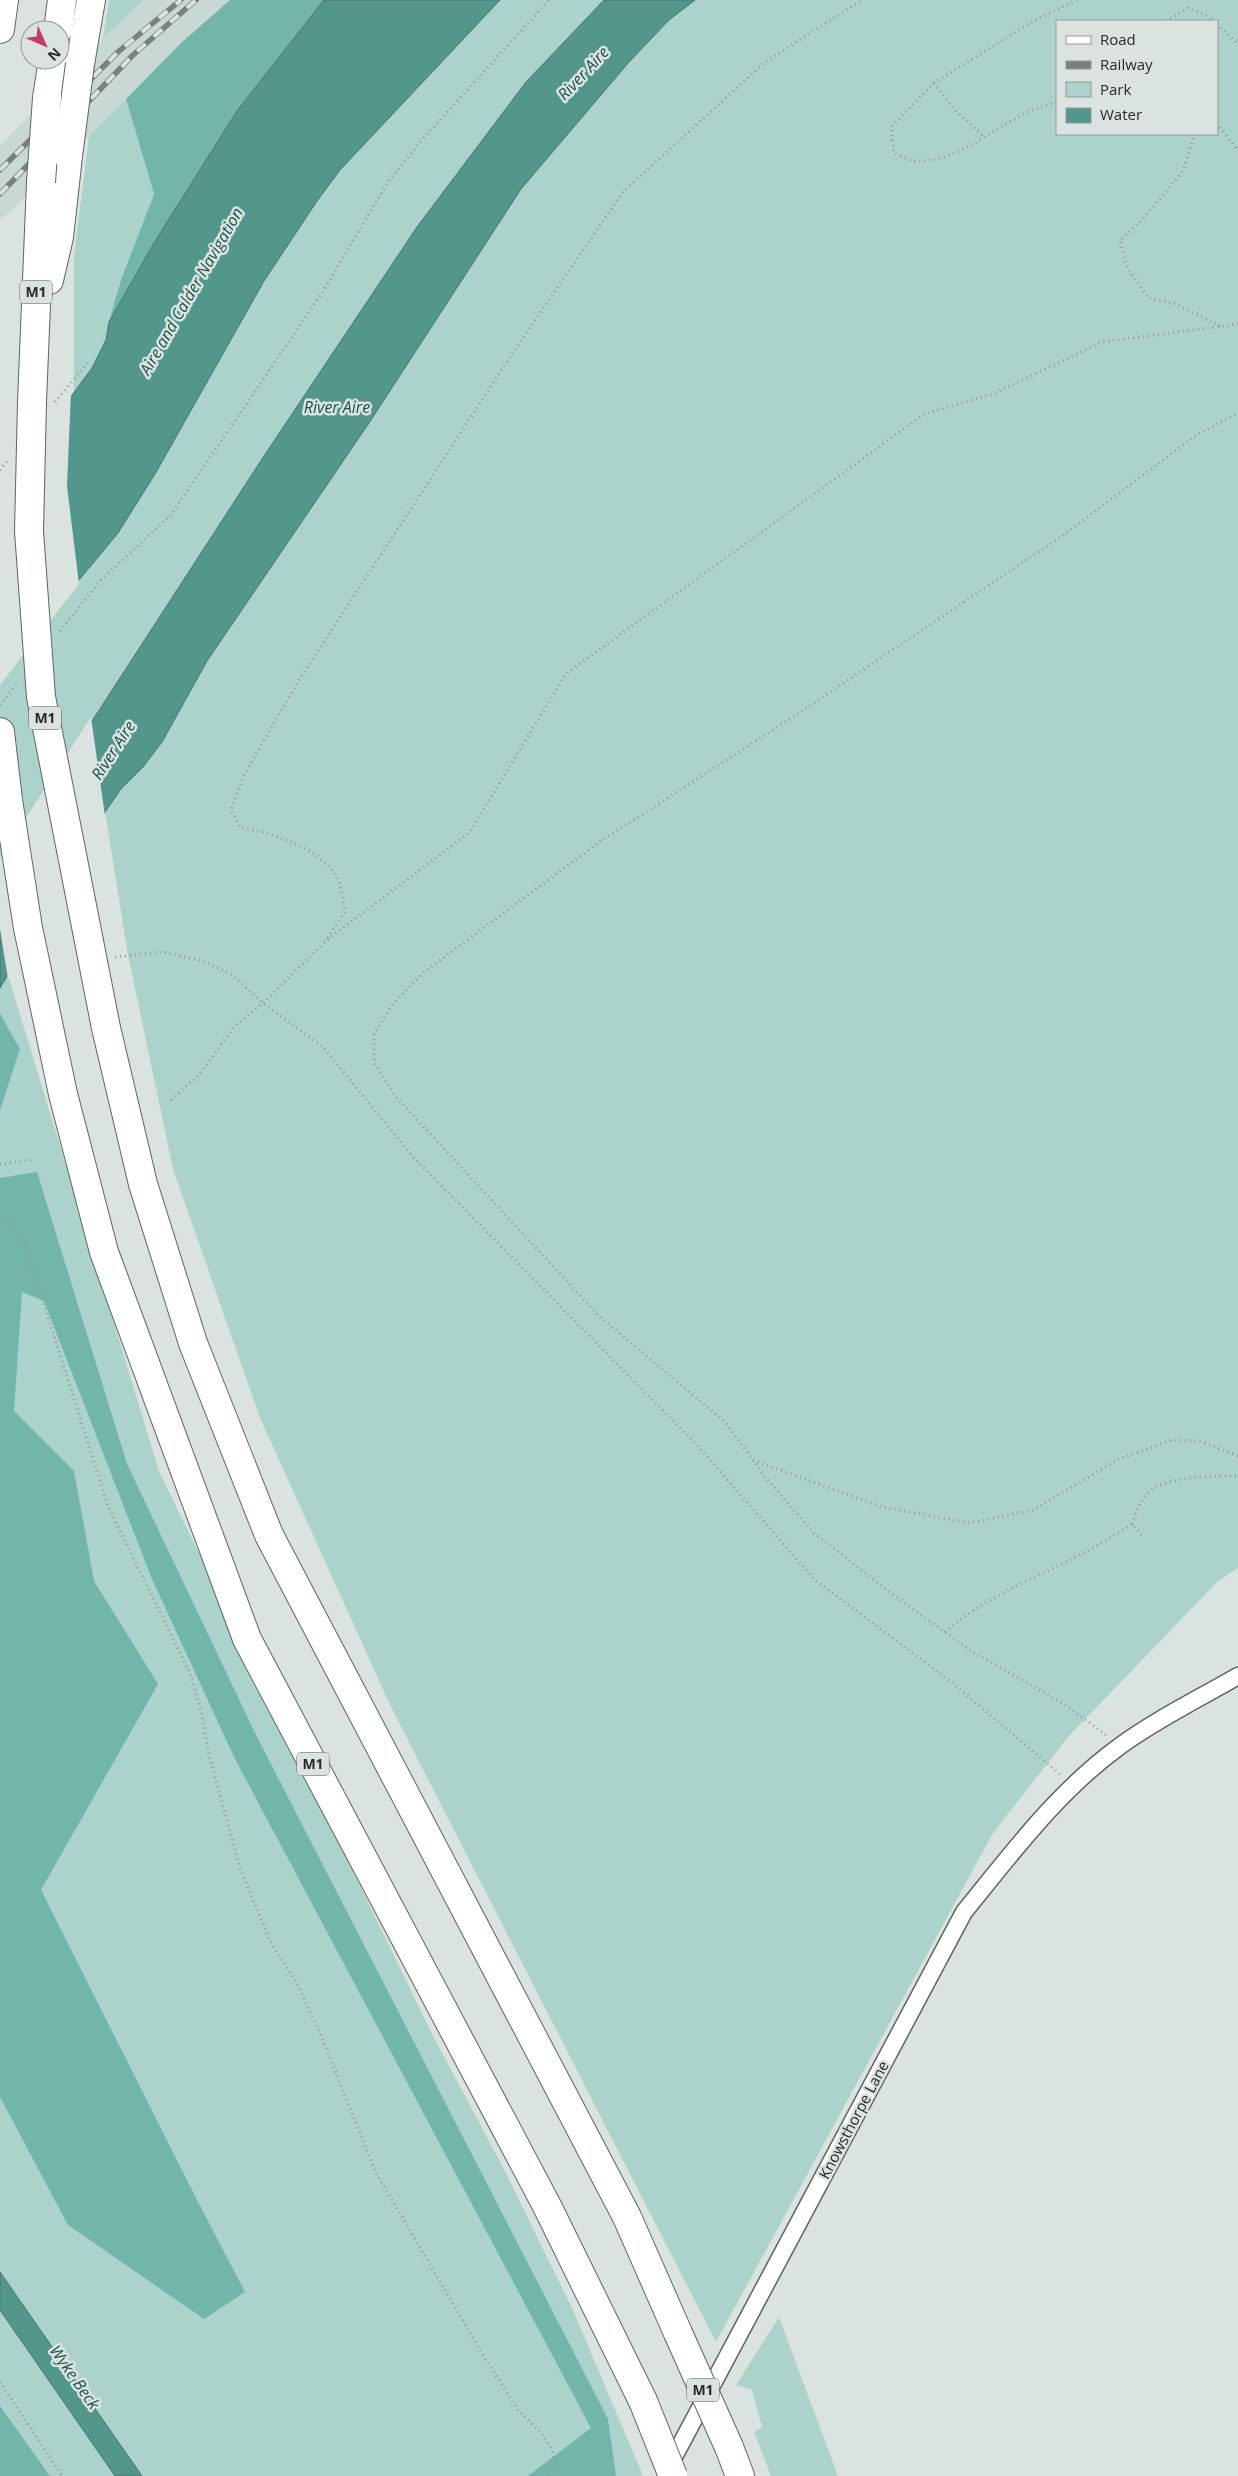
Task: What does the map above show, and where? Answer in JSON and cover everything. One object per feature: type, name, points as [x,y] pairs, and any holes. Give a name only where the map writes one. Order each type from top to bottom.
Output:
[{"type":"highway","points":[[0,30],[4,0]]},
{"type":"highway","points":[[59,20],[62,0]]},
{"type":"highway","points":[[33,351],[59,237],[80,64],[91,0]]},
{"type":"highway","name":"M1","points":[[51,70],[47,98],[41,182],[33,351],[29,530],[40,697],[106,1028],[143,1184],[193,1343],[269,1535],[627,2217],[729,2447],[740,2476]]},
{"type":"highway","name":"M1","points":[[0,732],[28,928],[63,1094],[104,1252],[247,1640],[548,2206],[643,2401],[672,2476]]},
{"type":"street","name":"Knowsthorpe Lane","points":[[664,2476],[964,1912],[1022,1839],[1074,1784],[1121,1746],[1238,1676]]},
{"type":"path","points":[[56,635],[100,581],[170,516],[322,293],[388,182],[422,140],[549,0]]},
{"type":"path","points":[[327,940],[345,911],[336,875],[310,850],[270,834],[240,827],[231,810],[244,775],[299,680],[376,560],[622,192],[765,62],[862,0]]},
{"type":"path","points":[[1056,103],[1040,106],[955,154],[915,162],[894,153],[891,127],[934,83],[1035,20],[1077,0]]},
{"type":"path","points":[[1168,20],[1188,8],[1208,16],[1213,20]]},
{"type":"path","points":[[1218,25],[1238,44]]},
{"type":"path","points":[[934,83],[953,108],[984,137]]},
{"type":"path","points":[[1218,124],[1238,151]]},
{"type":"path","points":[[1191,135],[1193,139],[1183,171],[1142,219],[1120,240],[1126,265],[1148,298],[1173,303],[1222,326]]},
{"type":"path","points":[[171,1100],[200,1074],[234,1027],[263,1003],[327,940],[469,833],[566,674],[924,414],[993,394],[1102,342],[1238,324]]},
{"type":"path","points":[[1121,1746],[1064,1704],[971,1651],[814,1533],[752,1460],[725,1422],[599,1316],[396,1097],[374,1063],[374,1034],[392,1004],[424,972],[598,843],[802,711],[1057,540],[1196,435],[1238,413]]},
{"type":"path","points":[[0,705],[19,682]]},
{"type":"path","points":[[116,957],[163,952],[204,961],[232,976],[263,1003],[323,1047],[414,1158],[697,1445],[815,1580],[950,1681],[1045,1763],[1074,1784]]},
{"type":"path","points":[[0,1164],[31,1160]]},
{"type":"path","points":[[0,1218],[7,1221],[24,1241],[108,1506],[192,1676],[202,1715],[209,1755],[240,1868],[270,1941],[296,1982],[314,2020],[375,2171],[518,2410],[542,2433],[551,2448],[555,2460],[549,2476]]},
{"type":"path","points":[[752,1460],[882,1507],[970,1523],[1034,1510],[1119,1459],[1172,1440],[1200,1441],[1238,1456]]},
{"type":"path","points":[[945,1632],[961,1618],[1009,1589],[1073,1559],[1132,1524],[1136,1509],[1152,1490],[1181,1480],[1238,1476]]},
{"type":"path","points":[[1132,1524],[1142,1536]]},
{"type":"path","points":[[0,2382],[62,2476]]},
{"type":"shaded area","points":[[143,0],[230,0],[182,42],[89,136],[0,221],[0,146],[108,33]]},
{"type":"shaded area","points":[[230,0],[324,0],[237,111],[154,243],[109,322],[121,280],[154,194],[126,99],[182,42]]},
{"type":"shaded area","points":[[0,1014],[20,1049],[0,1110]]},
{"type":"shaded area","points":[[37,1172],[127,1464],[257,1737],[608,2419],[616,2476],[528,2476],[591,2428],[235,1759],[152,1579],[44,1301],[22,1292],[14,1411],[74,1471],[94,1581],[158,1684],[41,1890],[245,2292],[204,2319],[68,2225],[0,2097],[0,1178]]},
{"type":"shaded area","points":[[0,2406],[50,2476],[0,2476]]},
{"type":"green space","points":[[109,0],[143,0],[103,38]]},
{"type":"green space","points":[[500,0],[604,0],[526,82],[417,227],[262,459],[0,863],[0,683],[79,580],[118,533],[155,474],[264,281],[317,201],[340,170]]},
{"type":"green space","points":[[695,0],[1238,0],[1238,1568],[1218,1581],[1068,1737],[993,1833],[716,2342],[391,1707],[260,1418],[173,1169],[128,955],[105,812],[121,789],[143,767],[162,742],[207,661],[371,420],[521,189],[629,62],[669,20]]},
{"type":"green space","points":[[126,99],[154,194],[121,280],[106,340],[92,368],[74,393],[74,256],[89,136]]},
{"type":"green space","points":[[8,975],[159,1471],[432,2034],[505,2171],[573,2310],[643,2476],[0,2476],[0,987]]},
{"type":"green space","points":[[779,2317],[838,2476],[771,2476],[754,2432],[762,2427],[752,2390],[736,2385]]},
{"type":"water","name":"Aire and Calder Navigation","points":[[324,0],[500,0],[340,170],[317,201],[264,281],[155,474],[118,533],[79,580],[0,493],[92,368],[106,340],[109,322],[154,243],[237,111]]},
{"type":"water","name":"River Aire","points":[[604,0],[695,0],[669,20],[629,62],[521,189],[371,420],[207,661],[162,742],[143,767],[121,789],[105,812],[0,988],[0,863],[262,459],[417,227],[526,82]]},
{"type":"water","points":[[0,2272],[142,2476],[115,2476],[0,2310]]},
{"type":"pier","points":[[71,392],[67,486],[79,584],[0,685],[0,489]]},
{"type":"pier","points":[[91,717],[105,816],[8,979],[0,929],[0,858]]},
{"type":"railway","points":[[0,170],[119,51],[181,0]]},
{"type":"railway","points":[[0,194],[133,55],[196,0]]},
{"type":"water label","name":"Wyke Beck","points":[[75,2377]]}]
